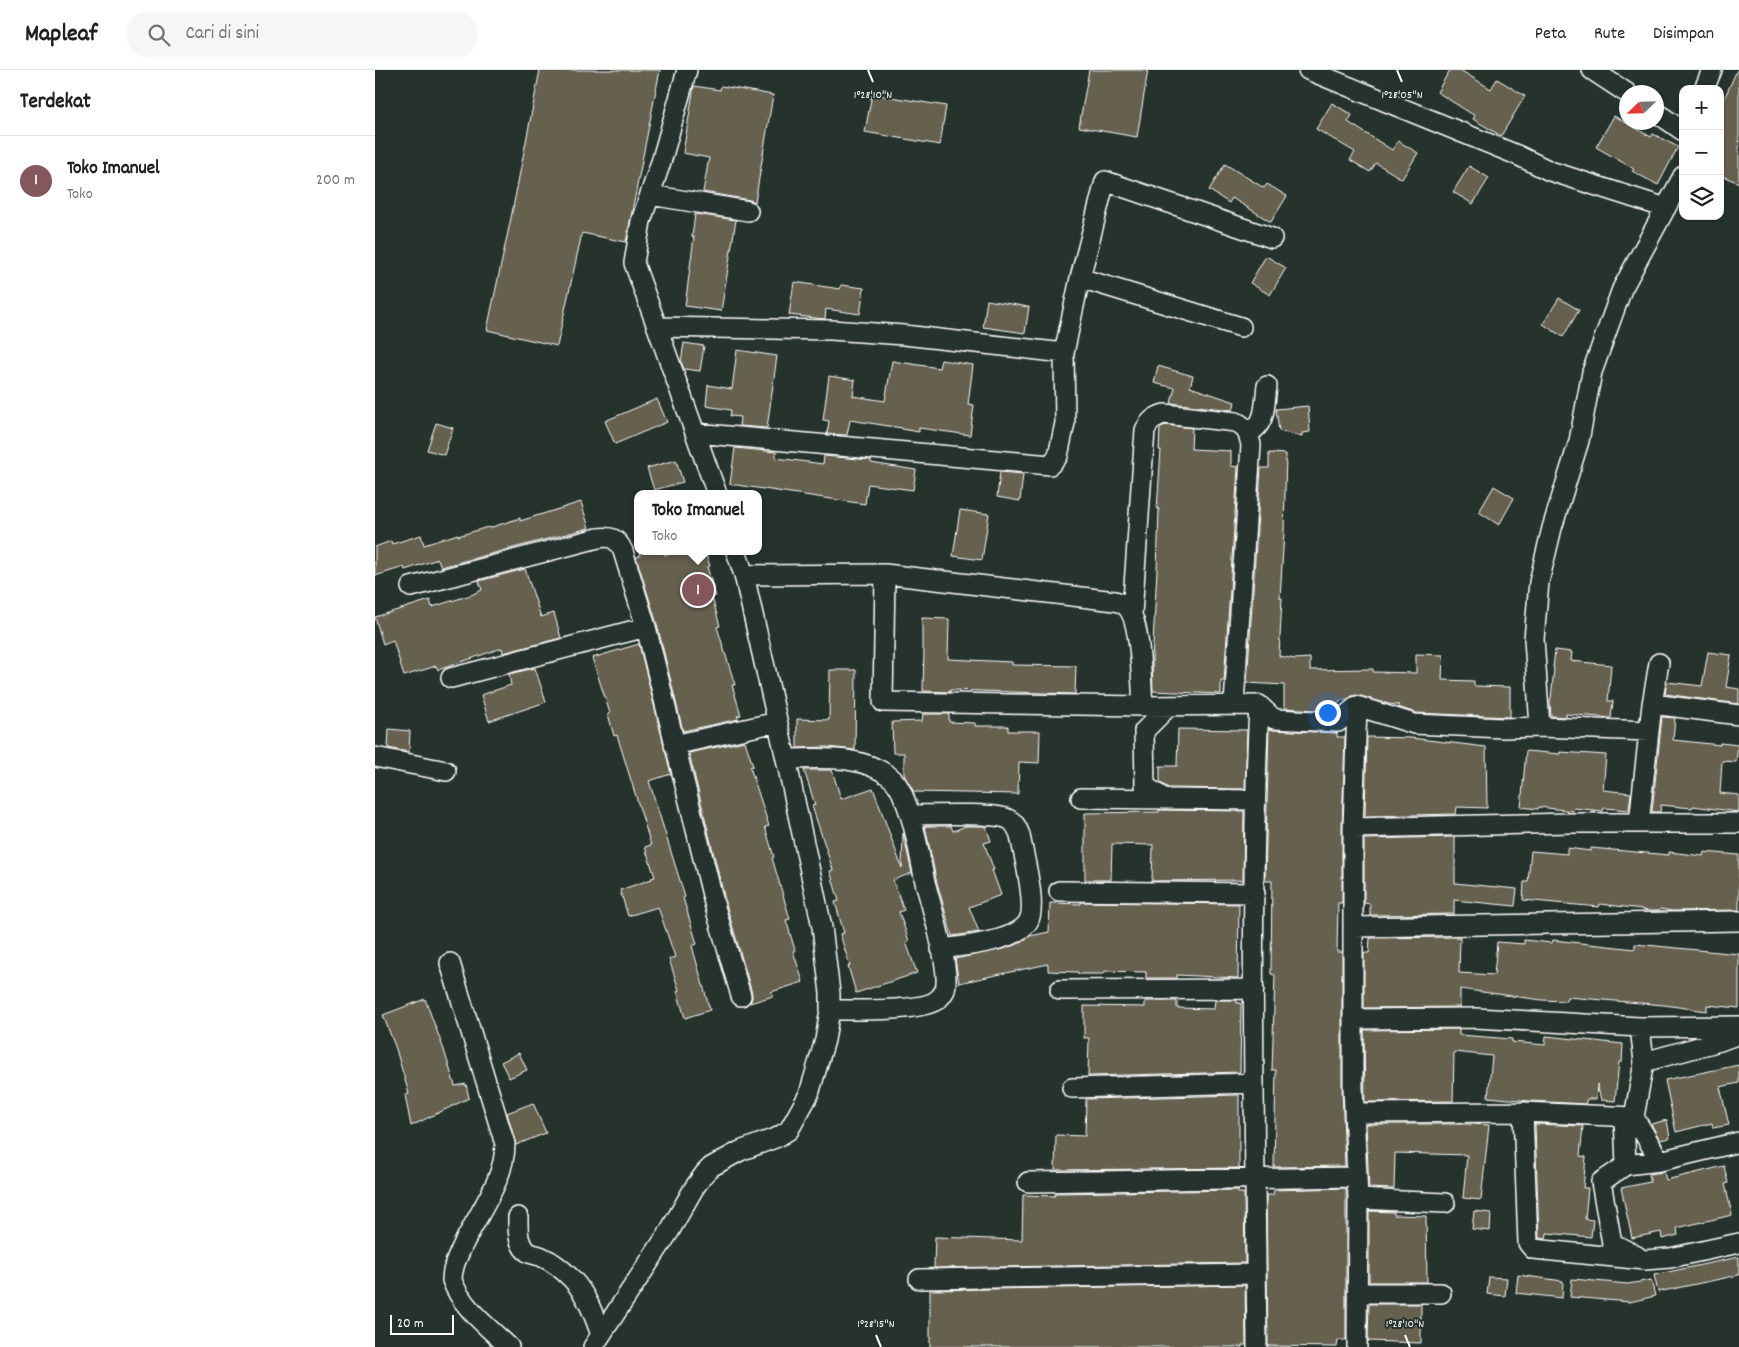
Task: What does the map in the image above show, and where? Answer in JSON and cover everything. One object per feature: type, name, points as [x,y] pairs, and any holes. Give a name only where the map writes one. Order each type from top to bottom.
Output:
[{"type":"street","points":[[687,70],[641,221],[633,263],[716,490]]},
{"type":"street","points":[[1309,70],[1517,155],[1550,171],[1666,208]]},
{"type":"street","points":[[1592,70],[1619,88]]},
{"type":"street","points":[[1706,85],[1712,70]]},
{"type":"street","points":[[1664,118],[1682,130]]},
{"type":"street","points":[[695,433],[1050,465],[1058,456],[1065,423],[1065,354],[1080,278],[1105,181],[1272,238]]},
{"type":"street","points":[[1540,727],[1534,638],[1539,582],[1552,528],[1579,441],[1592,372],[1623,290],[1679,184]]},
{"type":"street","points":[[650,196],[748,210]]},
{"type":"street","points":[[1080,278],[1241,327]]},
{"type":"street","points":[[657,327],[831,330],[904,335],[1065,354]]},
{"type":"street","points":[[1248,434],[1261,423],[1267,386]]},
{"type":"street","points":[[1131,614],[1145,430],[1149,422],[1156,416],[1164,414],[1242,424],[1248,434],[1251,445],[1234,704]]},
{"type":"street","points":[[411,586],[598,538],[611,537],[616,540],[623,551],[646,627],[722,934],[741,996]]},
{"type":"street","points":[[597,1341],[669,1232],[694,1188],[705,1173],[711,1167],[740,1151],[778,1138],[789,1130],[809,1094],[825,1040],[830,1010],[830,994],[822,927],[786,759],[744,575],[737,555]]},
{"type":"street","points":[[885,574],[883,702],[1143,706],[1259,705],[1274,719],[1338,722],[1357,706]]},
{"type":"street","points":[[744,575],[885,574],[1115,601],[1125,605],[1131,614],[1138,632],[1143,706]]},
{"type":"street","points":[[451,678],[646,627]]},
{"type":"street","points":[[1639,823],[1652,704],[1659,663]]},
{"type":"street","points":[[1652,704],[1739,714]]},
{"type":"street","points":[[1257,1347],[1254,989],[1255,800],[1259,705]]},
{"type":"street","points":[[1165,799],[1145,786],[1143,731],[1169,706]]},
{"type":"street","points":[[1357,706],[1413,724],[1649,731]]},
{"type":"street","points":[[1357,706],[1353,828],[1354,1113],[1358,1199],[1357,1347]]},
{"type":"street","points":[[674,745],[777,722]]},
{"type":"street","points":[[375,758],[447,771]]},
{"type":"street","points":[[786,759],[844,759],[855,761],[889,776],[897,785],[904,797],[910,815],[945,971],[945,990],[938,1000],[923,1005],[903,1008],[830,1010]]},
{"type":"street","points":[[1081,798],[1255,800]]},
{"type":"street","points":[[910,815],[1007,818],[1014,823],[1019,834],[1031,891],[1031,912],[1027,923],[1009,936],[941,950]]},
{"type":"street","points":[[1353,828],[1739,823]]},
{"type":"street","points":[[1059,891],[1255,893]]},
{"type":"street","points":[[1353,927],[1739,921]]},
{"type":"street","points":[[450,963],[505,1144],[505,1155],[496,1183],[455,1262],[452,1280],[463,1299],[509,1347]]},
{"type":"street","points":[[1059,990],[1254,989]]},
{"type":"street","points":[[1354,1019],[1475,1018],[1640,1027],[1739,1026]]},
{"type":"street","points":[[1626,1165],[1629,1117],[1644,1062],[1640,1027]]},
{"type":"street","points":[[1644,1062],[1739,1034]]},
{"type":"street","points":[[1072,1088],[1254,1083]]},
{"type":"street","points":[[1354,1113],[1523,1112],[1629,1117]]},
{"type":"street","points":[[1523,1112],[1528,1243],[1533,1249],[1645,1260],[1670,1258],[1739,1243]]},
{"type":"street","points":[[1629,1117],[1660,1161]]},
{"type":"street","points":[[1645,1260],[1612,1243],[1601,1182],[1626,1165],[1660,1161],[1739,1142]]},
{"type":"street","points":[[1028,1182],[1357,1177]]},
{"type":"street","points":[[1358,1199],[1445,1202]]},
{"type":"street","points":[[517,1217],[519,1237],[522,1245],[530,1253],[546,1258],[571,1278],[583,1293],[593,1312],[597,1341]]},
{"type":"street","points":[[919,1279],[1256,1274]]},
{"type":"street","points":[[1357,1293],[1441,1293]]},
{"type":"building","points":[[540,70],[660,70],[626,242],[582,233],[557,346],[487,330]]},
{"type":"building","points":[[1089,70],[1148,70],[1137,137],[1079,127]]},
{"type":"building","points":[[1450,70],[1460,70],[1491,89],[1497,79],[1525,96],[1501,136],[1473,119],[1475,116],[1437,92]]},
{"type":"building","points":[[1737,70],[1739,70],[1739,183],[1724,177],[1724,99]]},
{"type":"building","points":[[694,86],[720,90],[721,86],[773,95],[755,202],[703,192],[709,158],[683,153]]},
{"type":"building","points":[[872,94],[946,106],[940,145],[865,132]]},
{"type":"building","points":[[1332,103],[1352,115],[1348,122],[1392,150],[1398,141],[1418,153],[1402,179],[1376,163],[1370,172],[1350,160],[1355,152],[1316,129]]},
{"type":"building","points":[[1614,116],[1619,119],[1619,130],[1639,130],[1651,137],[1653,134],[1678,147],[1658,185],[1632,171],[1634,169],[1596,147]]},
{"type":"building","points":[[1225,164],[1264,188],[1267,184],[1287,196],[1271,222],[1232,198],[1229,203],[1209,190]]},
{"type":"building","points":[[1469,166],[1489,178],[1473,204],[1453,192]]},
{"type":"building","points":[[695,214],[736,220],[721,311],[685,306]]},
{"type":"building","points":[[1266,256],[1286,268],[1270,295],[1250,283]]},
{"type":"building","points":[[794,282],[840,289],[841,285],[864,288],[860,314],[826,309],[825,319],[789,315]]},
{"type":"building","points":[[1559,298],[1579,310],[1563,337],[1543,324]]},
{"type":"building","points":[[987,300],[1029,307],[1025,333],[983,327]]},
{"type":"building","points":[[684,343],[704,346],[700,371],[684,369],[681,362]]},
{"type":"building","points":[[737,350],[777,356],[767,428],[739,426],[740,417],[730,416],[731,410],[706,406],[708,385],[732,389]]},
{"type":"building","points":[[941,360],[973,365],[968,404],[974,405],[970,435],[919,428],[919,432],[850,420],[847,435],[827,434],[829,421],[823,420],[829,376],[855,380],[853,396],[885,401],[892,361],[939,368]]},
{"type":"building","points":[[1158,366],[1193,376],[1190,387],[1235,402],[1233,410],[1171,403],[1175,388],[1154,383]]},
{"type":"building","points":[[657,399],[667,422],[615,444],[605,421]]},
{"type":"building","points":[[1308,406],[1310,432],[1302,433],[1302,437],[1279,431],[1276,409]]},
{"type":"building","points":[[436,423],[453,428],[444,455],[427,450]]},
{"type":"building","points":[[1165,425],[1192,428],[1191,449],[1231,451],[1231,466],[1238,467],[1224,681],[1221,681],[1221,694],[1153,691],[1152,661],[1159,509],[1157,509],[1161,450],[1159,450],[1160,428]]},
{"type":"building","points":[[735,448],[776,452],[776,458],[823,464],[824,456],[871,460],[871,463],[916,470],[913,490],[868,484],[865,504],[730,484]]},
{"type":"building","points":[[1269,453],[1286,454],[1279,656],[1295,659],[1310,658],[1310,670],[1373,669],[1373,672],[1416,673],[1416,654],[1443,655],[1442,680],[1474,681],[1474,686],[1510,687],[1510,717],[1416,713],[1398,707],[1399,705],[1357,695],[1338,702],[1338,707],[1334,711],[1284,708],[1284,685],[1247,683],[1261,468],[1269,468]]},
{"type":"building","points":[[676,460],[683,482],[654,490],[647,468]]},
{"type":"building","points":[[1000,472],[1023,474],[1020,501],[997,497]]},
{"type":"building","points":[[1494,486],[1514,498],[1499,525],[1479,512]]},
{"type":"building","points":[[581,502],[589,528],[441,567],[438,559],[405,570],[404,567],[375,576],[375,547],[391,541],[392,544],[421,535],[424,545],[520,518],[520,521]]},
{"type":"building","points":[[960,510],[989,514],[982,560],[953,556]]},
{"type":"building","points":[[706,555],[710,566],[707,567],[716,596],[712,597],[720,626],[717,627],[735,685],[732,685],[741,715],[737,716],[739,719],[683,731],[657,624],[636,557]]},
{"type":"building","points":[[525,569],[541,617],[554,613],[561,638],[503,653],[502,648],[438,670],[436,666],[404,676],[393,640],[383,644],[375,617],[430,600],[432,607],[471,595],[482,590],[479,581]]},
{"type":"building","points":[[922,618],[949,619],[948,659],[1012,662],[1012,665],[1076,666],[1075,694],[950,690],[950,692],[923,691],[924,650],[922,650]]},
{"type":"building","points":[[639,644],[671,774],[649,781],[685,897],[683,898],[697,944],[692,946],[710,1010],[685,1018],[677,991],[679,990],[669,959],[675,957],[658,907],[628,916],[620,890],[655,877],[645,847],[651,845],[617,735],[614,736],[608,714],[610,713],[592,658]]},
{"type":"building","points":[[1555,650],[1572,652],[1571,661],[1611,665],[1608,701],[1613,701],[1611,718],[1566,714],[1566,717],[1551,716],[1550,699]]},
{"type":"building","points":[[1708,652],[1731,655],[1726,687],[1739,689],[1739,704],[1665,694],[1667,682],[1702,686]]},
{"type":"building","points":[[535,668],[546,702],[489,721],[481,695],[511,685],[509,674]]},
{"type":"building","points":[[830,670],[856,670],[855,750],[827,747],[797,748],[797,719],[829,720]]},
{"type":"building","points":[[923,714],[949,714],[949,722],[975,723],[975,726],[1008,726],[1008,731],[1040,731],[1039,763],[1019,762],[1018,794],[914,792],[904,775],[904,753],[893,753],[892,722],[922,721]]},
{"type":"building","points":[[1662,717],[1675,718],[1673,740],[1738,745],[1736,762],[1722,761],[1720,793],[1739,795],[1739,812],[1693,806],[1692,808],[1661,805],[1660,812],[1652,812]]},
{"type":"building","points":[[389,729],[410,731],[409,752],[388,748]]},
{"type":"building","points":[[1178,729],[1247,730],[1245,789],[1168,788],[1160,782],[1160,766],[1177,766]]},
{"type":"building","points":[[1269,729],[1337,733],[1337,737],[1345,737],[1342,903],[1338,903],[1337,952],[1342,952],[1342,1087],[1345,1166],[1274,1167],[1276,1070],[1272,1070],[1275,975],[1271,974],[1272,881],[1265,881]]},
{"type":"building","points":[[1367,737],[1411,738],[1486,747],[1487,808],[1457,807],[1456,814],[1365,816]]},
{"type":"building","points":[[745,741],[753,766],[750,767],[769,826],[765,827],[790,919],[786,920],[803,982],[771,992],[773,996],[750,1003],[752,993],[726,904],[689,753]]},
{"type":"building","points":[[1526,751],[1606,755],[1603,790],[1631,793],[1629,810],[1604,808],[1603,811],[1574,808],[1573,811],[1521,807]]},
{"type":"building","points":[[804,770],[832,770],[841,799],[873,788],[902,868],[903,833],[912,873],[893,880],[904,910],[899,912],[909,941],[906,942],[917,973],[856,993],[840,934],[844,933],[835,902],[839,901],[830,871],[833,870],[812,806],[815,805]]},
{"type":"building","points":[[1159,810],[1244,811],[1243,880],[1152,881],[1153,845],[1112,844],[1111,880],[1085,880],[1085,813],[1159,812]]},
{"type":"building","points":[[925,826],[951,826],[953,831],[966,826],[986,826],[991,841],[984,843],[1001,895],[969,907],[979,932],[952,936],[936,879]]},
{"type":"building","points":[[1455,837],[1455,883],[1517,889],[1515,906],[1454,900],[1454,914],[1370,915],[1370,904],[1364,903],[1364,839]]},
{"type":"building","points":[[1567,848],[1591,851],[1591,848],[1669,855],[1669,852],[1703,856],[1704,852],[1739,855],[1739,910],[1672,911],[1660,909],[1659,911],[1649,911],[1600,904],[1599,907],[1523,900],[1524,882],[1528,882],[1531,851],[1567,854]]},
{"type":"building","points":[[1081,902],[1239,904],[1238,978],[1177,975],[1177,978],[1146,978],[1146,972],[1105,971],[1104,974],[1078,974],[1078,972],[1048,971],[1048,964],[959,983],[955,959],[1003,949],[1018,944],[1030,936],[1049,932],[1050,903],[1081,904]]},
{"type":"building","points":[[1460,937],[1459,973],[1494,975],[1497,942],[1524,944],[1524,940],[1552,943],[1553,940],[1635,949],[1635,944],[1739,954],[1739,1008],[1707,1005],[1707,1011],[1664,1005],[1567,997],[1566,1001],[1542,1000],[1460,989],[1460,1007],[1364,1008],[1364,953],[1369,953],[1370,938]]},
{"type":"building","points":[[425,999],[455,1086],[466,1084],[469,1098],[411,1126],[405,1095],[409,1094],[396,1049],[383,1015]]},
{"type":"building","points":[[1215,1000],[1237,1000],[1237,1003],[1241,1003],[1240,1072],[1088,1076],[1089,1038],[1084,1038],[1084,1006],[1145,1007],[1145,1001],[1177,1001],[1177,1008],[1214,1009]]},
{"type":"building","points":[[1459,1029],[1459,1035],[1512,1039],[1512,1042],[1545,1045],[1546,1036],[1623,1044],[1622,1062],[1619,1062],[1615,1101],[1601,1100],[1597,1084],[1596,1099],[1587,1099],[1585,1104],[1488,1097],[1492,1056],[1454,1052],[1453,1101],[1365,1102],[1364,1030]]},
{"type":"building","points":[[519,1053],[527,1070],[509,1078],[501,1062]]},
{"type":"building","points":[[1739,1065],[1739,1083],[1720,1087],[1729,1125],[1713,1128],[1712,1123],[1676,1132],[1665,1080]]},
{"type":"building","points":[[1239,1095],[1239,1168],[1055,1170],[1056,1135],[1085,1136],[1086,1099]]},
{"type":"building","points":[[533,1103],[546,1133],[516,1145],[507,1113]]},
{"type":"building","points":[[1667,1120],[1670,1138],[1660,1140],[1651,1124]]},
{"type":"building","points":[[1366,1124],[1489,1125],[1481,1200],[1463,1198],[1467,1155],[1395,1153],[1394,1189],[1369,1188]]},
{"type":"building","points":[[1535,1124],[1583,1126],[1580,1156],[1586,1157],[1583,1188],[1588,1188],[1585,1219],[1593,1220],[1591,1237],[1547,1233],[1546,1239],[1539,1238]]},
{"type":"building","points":[[1724,1166],[1728,1183],[1725,1184],[1732,1215],[1677,1228],[1678,1235],[1662,1239],[1661,1232],[1632,1238],[1621,1188],[1650,1182],[1649,1174],[1664,1172],[1666,1180]]},
{"type":"building","points":[[1346,1188],[1346,1340],[1338,1340],[1337,1347],[1268,1346],[1266,1195],[1273,1195],[1274,1190]]},
{"type":"building","points":[[1238,1190],[1238,1193],[1244,1193],[1245,1263],[934,1268],[935,1237],[1022,1240],[1023,1195],[1055,1196],[1055,1193]]},
{"type":"building","points":[[1369,1211],[1394,1212],[1394,1215],[1426,1216],[1427,1282],[1369,1282]]},
{"type":"building","points":[[1474,1211],[1491,1213],[1490,1231],[1472,1229]]},
{"type":"building","points":[[1739,1257],[1739,1275],[1658,1292],[1654,1275]]},
{"type":"building","points":[[1518,1275],[1563,1281],[1562,1298],[1516,1293]]},
{"type":"building","points":[[1489,1277],[1507,1278],[1505,1296],[1487,1294]]},
{"type":"building","points":[[1572,1279],[1628,1284],[1651,1280],[1655,1296],[1630,1302],[1570,1297]]},
{"type":"building","points":[[1245,1285],[1246,1345],[1242,1345],[1242,1347],[930,1347],[930,1290]]},
{"type":"building","points":[[1369,1304],[1421,1304],[1421,1343],[1368,1341]]},
{"type":"place","name":"Toko Imanuel","points":[[698,590]]}]
